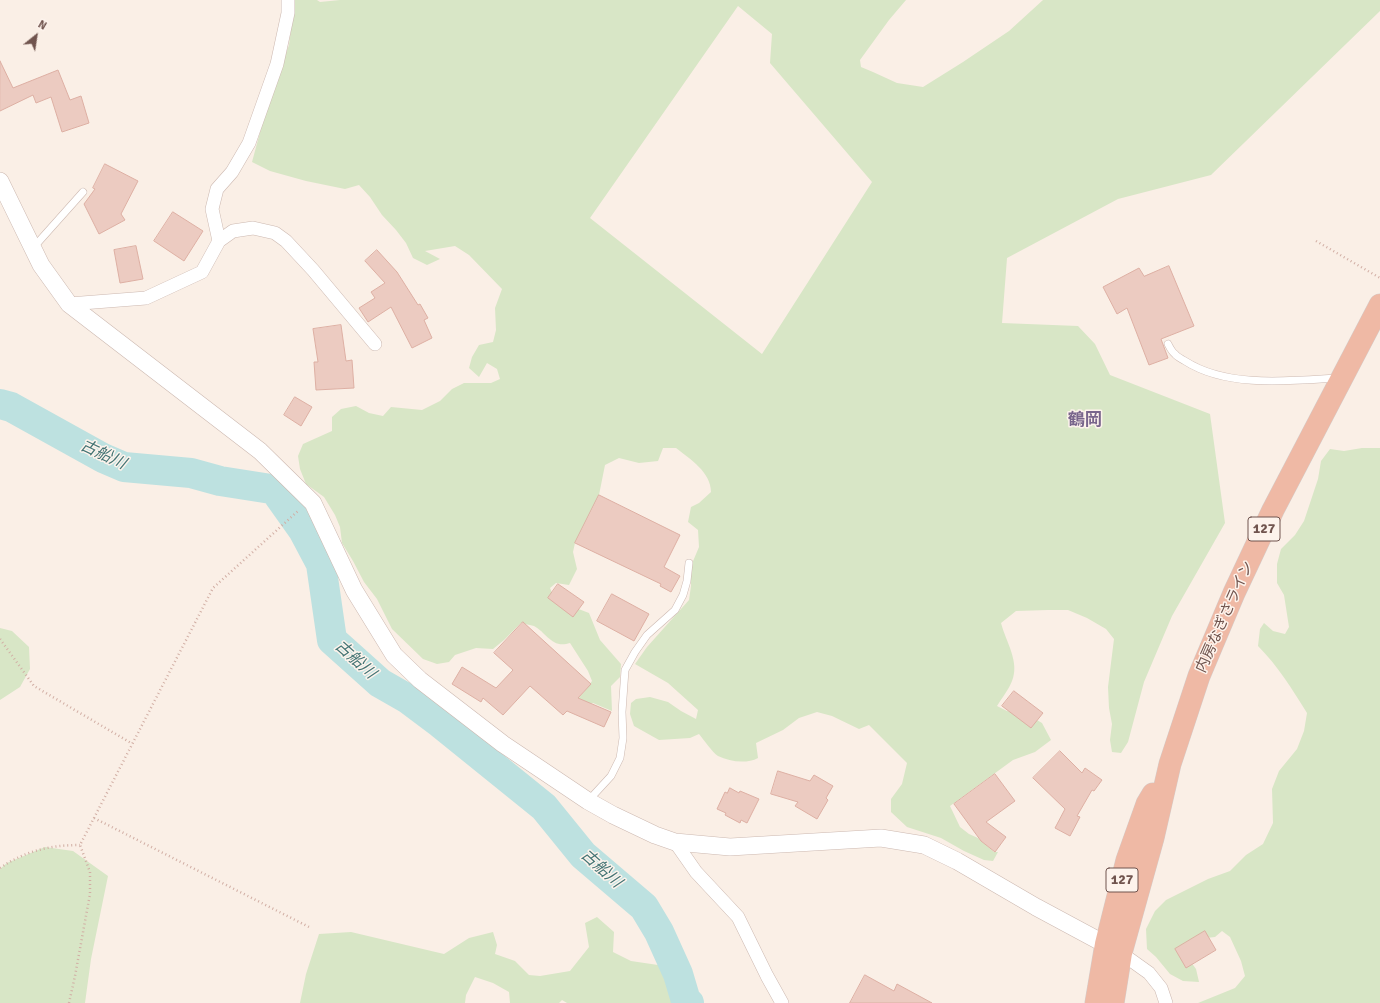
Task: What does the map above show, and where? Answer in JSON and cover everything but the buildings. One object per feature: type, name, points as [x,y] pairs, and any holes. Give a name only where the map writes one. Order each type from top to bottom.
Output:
[{"type":"highway","name":"内房なぎさライン","points":[[1096,1003],[1153,838],[1170,764],[1199,676],[1234,593],[1272,510],[1380,305]]},
{"type":"highway","name":"内房なぎさライン","points":[[1112,1003],[1114,949]]},
{"type":"street","points":[[219,241],[212,209],[217,189],[232,172],[249,143],[277,64],[288,13],[288,0]]},
{"type":"street","points":[[0,181],[41,265],[70,304],[260,451],[313,504],[354,590],[394,655],[420,680],[503,744],[588,801],[655,835],[675,842],[730,847],[881,838],[924,845],[957,861],[1036,907],[1114,949],[1149,973],[1161,988],[1166,1003]]},
{"type":"street","points":[[70,304],[146,298],[202,272],[219,241],[233,231],[253,228],[275,233],[286,241],[313,270],[375,344]]},
{"type":"street","points":[[675,842],[696,872],[738,917],[782,1003]]},
{"type":"lane","points":[[33,248],[83,192]]},
{"type":"lane","points":[[1168,344],[1175,355],[1208,373],[1260,381],[1342,378]]},
{"type":"lane","points":[[588,801],[611,776],[620,758],[623,738],[622,712],[625,670],[647,635],[675,610],[683,595],[687,581],[689,563]]},
{"type":"path","points":[[1316,241],[1380,278]]},
{"type":"path","points":[[69,1003],[90,894],[90,872],[80,845],[131,743],[213,588],[300,510]]},
{"type":"path","points":[[0,639],[34,686],[131,743]]},
{"type":"path","points":[[94,818],[309,927]]},
{"type":"path","points":[[0,868],[8,862],[28,853],[60,845],[80,845]]},
{"type":"green space","points":[[291,0],[317,0],[320,2],[340,0],[906,0],[889,20],[860,60],[861,67],[897,83],[923,87],[1009,31],[1043,0],[1380,0],[1380,11],[1211,175],[1118,199],[1007,258],[1002,323],[1078,326],[1095,344],[1110,375],[1210,414],[1225,523],[1172,616],[1144,682],[1128,742],[1121,753],[1112,752],[1110,740],[1112,724],[1109,708],[1108,687],[1114,639],[1106,629],[1087,618],[1068,610],[1016,611],[1001,623],[1013,659],[1014,674],[1009,687],[997,706],[1007,711],[1025,713],[1042,723],[1051,740],[1035,752],[1013,760],[950,806],[960,827],[969,834],[978,838],[994,852],[998,852],[993,861],[984,860],[941,838],[907,827],[891,812],[891,799],[902,784],[907,763],[869,725],[859,729],[832,716],[817,712],[799,718],[783,730],[756,743],[758,758],[744,762],[728,760],[718,756],[699,734],[690,738],[659,740],[634,726],[630,714],[631,703],[636,699],[650,697],[668,702],[696,719],[698,710],[668,683],[635,664],[647,647],[689,600],[691,566],[699,547],[698,530],[688,522],[691,507],[699,503],[711,492],[708,478],[704,472],[676,448],[663,448],[658,461],[639,463],[619,458],[605,465],[599,495],[575,543],[573,552],[577,569],[569,585],[556,583],[550,588],[555,600],[589,613],[600,640],[621,664],[620,677],[611,686],[612,711],[593,703],[584,707],[571,708],[592,681],[588,671],[570,643],[559,644],[554,642],[534,626],[521,623],[493,649],[476,648],[455,655],[449,662],[437,664],[423,659],[392,629],[377,599],[364,582],[342,543],[340,527],[335,515],[324,497],[306,484],[300,469],[298,456],[303,444],[332,431],[332,417],[341,409],[356,406],[369,413],[383,416],[391,407],[422,410],[440,401],[452,389],[464,383],[491,383],[500,379],[497,369],[487,363],[479,377],[469,368],[472,357],[479,345],[493,342],[496,330],[495,308],[502,289],[469,255],[455,246],[425,251],[440,259],[427,265],[413,258],[406,243],[359,185],[345,189],[306,181],[270,171],[252,162],[269,99],[289,45],[291,29]],"holes":[[[738,6],[772,34],[770,63],[872,182],[762,354],[590,218]]]},
{"type":"green space","points":[[1362,448],[1380,448],[1380,1003],[1198,1003],[1235,988],[1245,976],[1241,961],[1230,937],[1222,931],[1215,937],[1206,938],[1186,955],[1196,969],[1199,982],[1183,981],[1170,974],[1156,957],[1147,949],[1146,929],[1155,911],[1166,900],[1208,879],[1230,871],[1246,855],[1263,844],[1273,823],[1272,789],[1279,771],[1297,749],[1304,731],[1307,713],[1278,670],[1258,646],[1260,629],[1264,623],[1273,631],[1285,634],[1289,627],[1284,595],[1277,583],[1277,564],[1281,549],[1295,535],[1304,521],[1318,479],[1321,461],[1330,449],[1344,451]]},
{"type":"green space","points":[[0,628],[12,631],[29,647],[30,669],[20,687],[0,700]]},
{"type":"green space","points":[[45,847],[73,851],[108,876],[91,959],[85,1003],[0,1003],[0,869],[7,863]]},
{"type":"green space","points":[[597,917],[614,932],[613,952],[631,961],[658,965],[681,973],[701,999],[701,1003],[567,1003],[562,1000],[559,1003],[510,1003],[509,992],[493,983],[475,977],[466,995],[465,1003],[300,1003],[306,974],[319,934],[351,932],[444,954],[469,938],[493,932],[497,945],[495,954],[515,961],[529,975],[540,976],[570,971],[589,947],[585,923]]},
{"type":"waterway","name":"古船川","points":[[0,404],[11,407],[103,458],[124,467],[191,473],[220,481],[271,489],[276,492],[303,530],[321,564],[332,640],[380,683],[408,699],[440,723],[544,807],[583,855],[644,907],[659,932],[678,974],[686,1001],[689,1003]]},
{"type":"district","name":"鶴岡","points":[[1085,421]]}]
